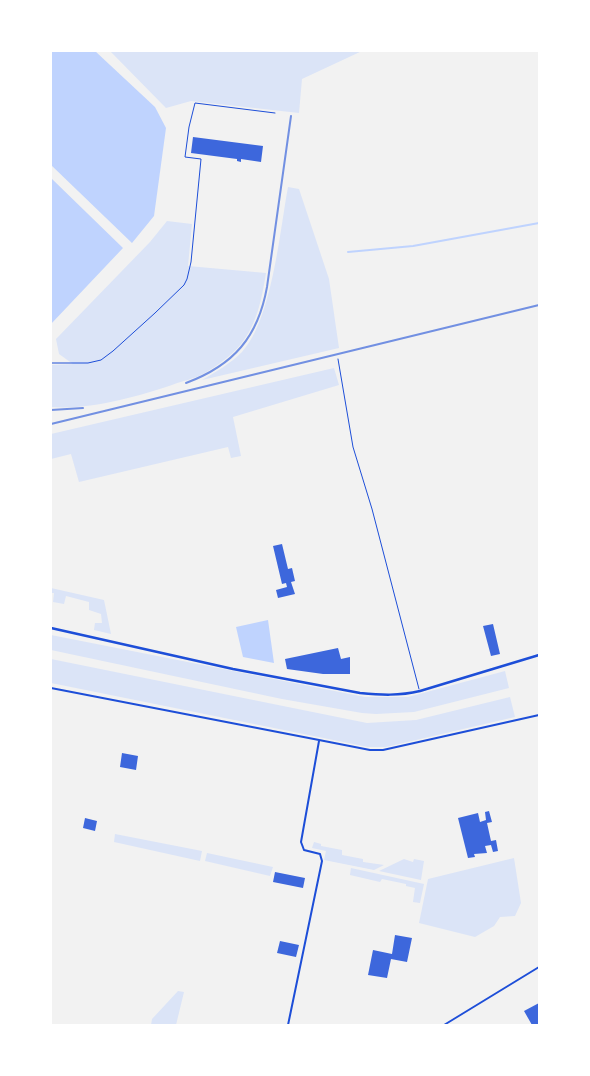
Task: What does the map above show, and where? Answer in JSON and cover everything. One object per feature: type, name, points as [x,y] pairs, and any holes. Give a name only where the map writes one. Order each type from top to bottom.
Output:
[{"type":"street","points":[[51,628],[233,669],[360,693],[403,695],[539,655]]},
{"type":"street","points":[[51,688],[370,750],[383,750],[539,715]]},
{"type":"street","points":[[288,1025],[321,861],[320,854],[304,850],[301,842],[319,740]]},
{"type":"street","points":[[444,1025],[539,967]]},
{"type":"lane","points":[[51,363],[89,363],[101,360],[184,285],[191,262],[201,164],[201,159],[185,157],[195,103],[275,113]]},
{"type":"lane","points":[[338,359],[353,447],[420,691]]},
{"type":"shaded area","points":[[110,51],[362,51],[302,79],[299,113],[191,101],[166,108]]},
{"type":"shaded area","points":[[288,187],[299,189],[329,279],[339,348],[202,380],[242,352],[261,319],[273,274]]},
{"type":"shaded area","points":[[167,221],[192,224],[188,266],[266,273],[258,310],[247,336],[228,357],[196,377],[113,402],[81,407],[51,407],[51,365],[73,364],[59,354],[56,339]]},
{"type":"shaded area","points":[[334,368],[339,385],[233,417],[241,456],[231,458],[228,447],[79,482],[71,454],[51,459],[51,434]]},
{"type":"shaded area","points":[[51,588],[104,600],[111,634],[94,630],[95,623],[102,623],[101,614],[89,610],[89,602],[66,596],[64,604],[53,602],[54,593],[51,593]]},
{"type":"shaded area","points":[[51,635],[365,697],[408,697],[505,671],[509,688],[414,712],[362,713],[282,699],[51,650]]},
{"type":"shaded area","points":[[51,659],[367,723],[416,720],[510,697],[515,717],[386,747],[368,747],[51,683]]},
{"type":"shaded area","points":[[115,834],[202,851],[200,861],[114,842]]},
{"type":"shaded area","points":[[314,842],[342,850],[342,855],[363,859],[363,862],[384,865],[374,870],[324,860],[326,851],[312,848]]},
{"type":"shaded area","points":[[207,853],[273,867],[270,876],[205,861]]},
{"type":"shaded area","points":[[514,858],[521,903],[515,916],[500,917],[494,926],[475,937],[419,923],[428,879]]},
{"type":"shaded area","points":[[404,859],[424,861],[421,880],[379,871]]},
{"type":"shaded area","points":[[351,868],[424,884],[420,903],[413,902],[415,888],[382,879],[380,882],[350,875]]},
{"type":"shaded area","points":[[178,991],[184,992],[176,1025],[151,1025],[152,1019]]},
{"type":"water","points":[[51,51],[95,51],[155,107],[166,128],[154,216],[132,243],[51,165]]},
{"type":"water","points":[[51,178],[123,248],[51,324]]},
{"type":"water","points":[[268,620],[274,663],[243,657],[236,627]]},
{"type":"building","points":[[193,137],[263,146],[261,162],[241,159],[241,162],[237,159],[191,153]]},
{"type":"building","points":[[282,544],[288,569],[292,568],[295,581],[291,582],[295,594],[278,598],[276,590],[287,587],[286,583],[282,584],[273,546]]},
{"type":"building","points":[[493,624],[500,654],[491,656],[483,626]]},
{"type":"building","points":[[338,648],[341,659],[350,657],[350,674],[323,674],[287,669],[285,659]]},
{"type":"building","points":[[122,753],[138,756],[136,770],[120,767]]},
{"type":"building","points":[[489,811],[492,822],[487,823],[491,841],[496,840],[498,851],[493,852],[491,845],[485,846],[487,853],[474,854],[475,857],[468,858],[458,818],[478,813],[480,822],[486,820],[485,812]]},
{"type":"building","points":[[85,818],[97,821],[95,831],[83,828]]},
{"type":"building","points":[[275,872],[305,878],[303,888],[273,882]]},
{"type":"building","points":[[395,935],[412,938],[407,962],[391,959],[387,978],[368,975],[373,950],[392,954]]},
{"type":"building","points":[[280,941],[299,945],[296,957],[277,953]]},
{"type":"building","points":[[539,1003],[539,1025],[532,1025],[524,1011]]},
{"type":"waterway","points":[[348,252],[413,246],[539,223]]},
{"type":"railway","points":[[186,383],[203,376],[230,358],[250,335],[257,321],[267,287],[291,116]]},
{"type":"railway","points":[[51,424],[539,305]]},
{"type":"railway","points":[[51,410],[83,408]]}]
